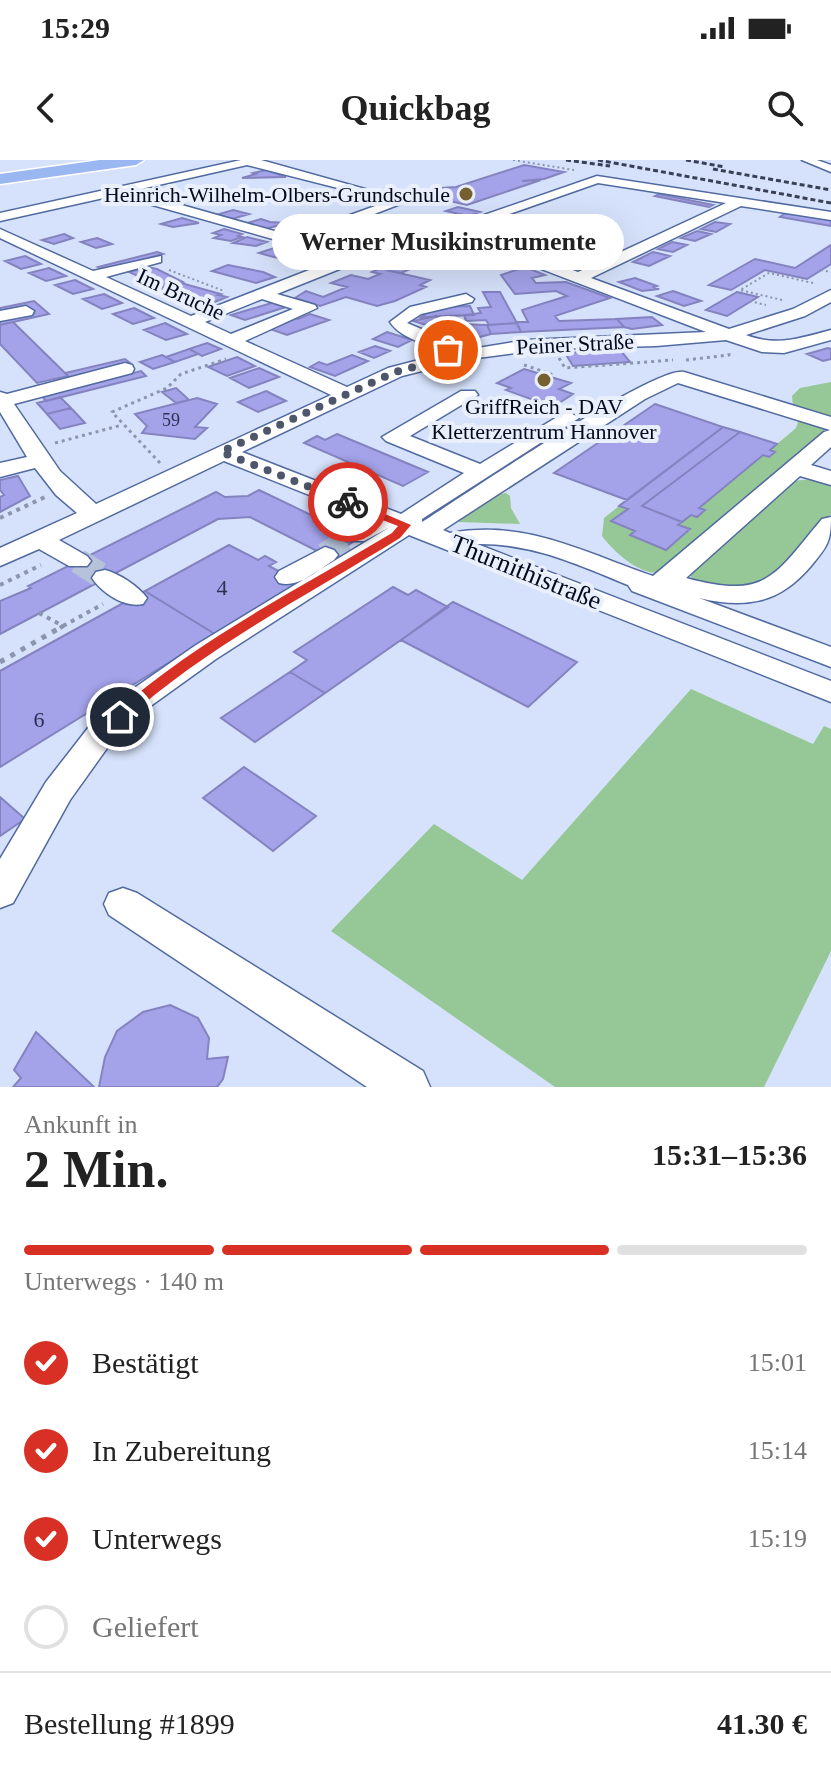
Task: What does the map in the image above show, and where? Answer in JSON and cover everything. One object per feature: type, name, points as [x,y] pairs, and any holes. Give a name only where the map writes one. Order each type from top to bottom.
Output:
[{"type":"highway","points":[[2,178],[121,160]]},
{"type":"highway","points":[[2,178],[136,160]]},
{"type":"street","points":[[807,160],[831,169]]},
{"type":"street","points":[[0,217],[252,161],[402,201],[292,241]]},
{"type":"street","points":[[190,322],[422,231],[466,226],[574,181],[600,179],[711,202]]},
{"type":"street","points":[[120,191],[355,257]]},
{"type":"street","points":[[675,194],[741,200],[831,216]]},
{"type":"street","points":[[578,278],[741,200]]},
{"type":"street","points":[[1,203],[23,213]]},
{"type":"street","points":[[447,229],[578,278],[728,342],[774,349],[831,335]]},
{"type":"street","name":"Im Bruche","points":[[0,233],[345,394]]},
{"type":"street","points":[[90,276],[153,260]]},
{"type":"street","points":[[807,311],[793,303],[828,273]]},
{"type":"street","name":"Peiner Straße","points":[[0,558],[395,372],[455,356],[728,342],[807,311],[831,295]]},
{"type":"street","points":[[230,341],[309,308],[256,296]]},
{"type":"street","points":[[455,356],[439,343],[403,329],[398,322],[420,309],[466,299]]},
{"type":"street","points":[[0,316],[26,311]]},
{"type":"street","points":[[831,315],[825,322],[831,326]]},
{"type":"street","points":[[94,513],[62,489],[1,399],[125,369]]},
{"type":"street","points":[[355,536],[405,525],[677,376],[831,424]]},
{"type":"street","points":[[468,395],[393,437],[481,472]]},
{"type":"street","points":[[0,892],[58,791],[99,736],[141,698],[206,652],[396,535],[414,514],[569,418]]},
{"type":"street","points":[[668,580],[831,436]]},
{"type":"street","name":"Thurnithistraße","points":[[221,452],[831,692]]},
{"type":"street","points":[[0,470],[41,460]]},
{"type":"street","points":[[795,467],[831,478]]},
{"type":"street","points":[[449,542],[480,535],[508,535],[548,545],[649,583],[668,580],[723,594],[757,592],[773,587],[831,524]]},
{"type":"street","points":[[39,539],[71,558]]},
{"type":"street","points":[[288,577],[325,555]]},
{"type":"street","points":[[593,562],[631,581],[831,658]]},
{"type":"street","points":[[123,904],[407,1087]]},
{"type":"path","points":[[513,160],[602,176],[600,179]]},
{"type":"path","points":[[153,260],[206,285],[256,296]]},
{"type":"path","points":[[742,288],[767,271],[813,283]]},
{"type":"path","points":[[754,277],[760,278]]},
{"type":"path","points":[[736,287],[787,301]]},
{"type":"path","points":[[558,357],[565,368],[713,358],[729,355],[728,342]]},
{"type":"path","points":[[161,465],[112,412],[167,388],[181,374],[251,351]]},
{"type":"path","points":[[517,355],[569,351]]},
{"type":"path","points":[[517,355],[551,374],[547,375]]},
{"type":"path","points":[[73,438],[122,425]]},
{"type":"path","points":[[0,518],[62,489]]},
{"type":"path","points":[[0,585],[71,558]]},
{"type":"path","points":[[0,662],[121,589]]},
{"type":"path","points":[[39,613],[63,626]]},
{"type":"green space","points":[[831,382],[831,418],[793,406],[792,396],[800,388]]},
{"type":"green space","points":[[799,419],[825,428],[824,433],[661,573],[636,566],[613,549],[602,536],[604,518],[619,506],[628,509],[612,522],[635,531],[631,536],[666,550],[690,530],[678,525],[691,515],[697,517],[705,511],[699,508],[763,455],[769,457],[774,453],[770,450],[796,428]]},
{"type":"green space","points":[[816,479],[831,484],[831,514],[796,555],[772,576],[740,586],[708,585],[691,577],[690,572],[790,481]]},
{"type":"green space","points":[[499,494],[510,496],[511,508],[520,524],[458,522]]},
{"type":"green space","points":[[691,689],[813,744],[824,726],[831,729],[831,951],[764,1087],[555,1087],[331,931],[434,824],[522,880]]},
{"type":"building","points":[[524,165],[564,172],[544,179],[522,181],[541,180],[467,205],[419,194],[436,194],[447,190],[439,188],[456,187]]},
{"type":"building","points":[[266,170],[286,177],[242,178],[256,174],[253,173]]},
{"type":"building","points":[[659,194],[713,205],[709,207],[655,196]]},
{"type":"building","points":[[458,207],[480,212],[468,216],[446,211]]},
{"type":"building","points":[[233,210],[249,214],[232,219],[213,216]]},
{"type":"building","points":[[788,211],[831,219],[831,226],[780,217]]},
{"type":"building","points":[[376,217],[391,221],[372,227],[357,224]]},
{"type":"building","points":[[182,218],[199,223],[173,227],[161,224]]},
{"type":"building","points":[[261,219],[286,223],[266,229],[247,223]]},
{"type":"building","points":[[715,222],[730,224],[716,232],[701,229]]},
{"type":"building","points":[[224,229],[242,234],[238,236],[242,237],[231,241],[214,238],[221,235],[213,233]]},
{"type":"building","points":[[697,231],[711,234],[695,241],[681,238]]},
{"type":"building","points":[[64,234],[73,238],[54,244],[42,240]]},
{"type":"building","points":[[347,236],[373,242],[348,251],[322,244]]},
{"type":"building","points":[[247,237],[267,242],[256,246],[233,243]]},
{"type":"building","points":[[97,238],[112,244],[96,248],[81,242]]},
{"type":"building","points":[[441,240],[478,253],[455,258],[443,256],[452,252],[439,250],[417,263],[422,264],[401,273],[386,270],[430,280],[420,285],[426,287],[395,301],[377,306],[346,297],[320,306],[295,298],[306,291],[323,297],[347,287],[331,283],[351,275],[368,279],[380,274],[372,272],[410,254],[406,253]]},
{"type":"building","points":[[672,242],[687,245],[673,252],[658,249]]},
{"type":"building","points":[[831,245],[831,264],[807,279],[765,270],[731,290],[709,285],[755,259],[795,268]]},
{"type":"building","points":[[274,248],[321,260],[303,265],[259,253]]},
{"type":"building","points":[[157,252],[163,254],[104,270],[98,267]]},
{"type":"building","points":[[653,252],[670,256],[649,266],[633,262]]},
{"type":"building","points":[[25,256],[41,264],[21,269],[5,261]]},
{"type":"building","points":[[228,265],[275,277],[256,283],[212,271]]},
{"type":"building","points":[[148,267],[183,282],[165,288],[129,272]]},
{"type":"building","points":[[525,267],[545,275],[532,278],[536,283],[566,282],[610,298],[555,316],[559,321],[617,319],[624,327],[521,332],[516,322],[528,322],[522,310],[567,296],[556,291],[515,294],[501,275]]},
{"type":"building","points":[[49,268],[66,276],[46,281],[29,273]]},
{"type":"building","points":[[635,278],[659,289],[642,291],[619,282]]},
{"type":"building","points":[[75,280],[93,289],[73,294],[55,285]]},
{"type":"building","points":[[181,283],[227,297],[210,304],[163,289]]},
{"type":"building","points":[[673,291],[701,301],[684,306],[657,296]]},
{"type":"building","points":[[483,292],[500,292],[517,323],[489,325],[486,320],[466,321],[464,315],[481,313],[478,308],[491,307]]},
{"type":"building","points":[[737,292],[758,297],[727,316],[706,310]]},
{"type":"building","points":[[104,294],[122,303],[102,309],[83,299]]},
{"type":"building","points":[[34,301],[49,314],[0,325],[0,320],[34,313],[28,307],[0,313],[0,308]]},
{"type":"building","points":[[275,302],[289,306],[245,320],[231,315]]},
{"type":"building","points":[[470,306],[474,315],[421,317],[437,307]]},
{"type":"building","points":[[134,308],[154,318],[133,324],[113,314]]},
{"type":"building","points":[[310,314],[329,320],[287,335],[270,329],[293,320],[287,319],[292,317],[298,319]]},
{"type":"building","points":[[436,316],[459,324],[445,331],[413,321]]},
{"type":"building","points":[[652,317],[662,325],[632,329],[624,327],[617,319]]},
{"type":"building","points":[[13,322],[68,376],[37,383],[0,344],[0,325]]},
{"type":"building","points":[[165,323],[187,334],[166,340],[144,330]]},
{"type":"building","points":[[517,323],[521,332],[491,334],[487,325]]},
{"type":"building","points":[[459,324],[487,325],[491,334],[472,339],[445,331]]},
{"type":"building","points":[[387,332],[412,340],[398,347],[373,339]]},
{"type":"building","points":[[207,343],[221,349],[202,356],[189,349]]},
{"type":"building","points":[[375,346],[390,351],[374,358],[359,352]]},
{"type":"building","points":[[189,349],[198,354],[175,362],[166,357]]},
{"type":"building","points":[[831,349],[831,359],[823,361],[807,354]]},
{"type":"building","points":[[621,351],[630,362],[573,366],[565,353]]},
{"type":"building","points":[[162,355],[175,362],[153,369],[140,362]]},
{"type":"building","points":[[352,355],[368,361],[335,376],[310,367],[319,362],[327,365]]},
{"type":"building","points":[[237,357],[255,366],[227,376],[208,367]]},
{"type":"building","points":[[125,359],[130,363],[70,378],[65,373]]},
{"type":"building","points":[[259,368],[279,377],[249,388],[230,378]]},
{"type":"building","name":"GriffReich - DAV Kletterzentrum Hannover","points":[[524,369],[571,383],[559,389],[573,394],[553,407],[506,390],[511,388],[497,383]]},
{"type":"building","points":[[141,371],[146,376],[46,401],[42,396]]},
{"type":"building","points":[[176,388],[189,400],[176,403],[162,392]]},
{"type":"building","points":[[266,391],[286,401],[258,412],[238,402]]},
{"type":"building","points":[[60,397],[71,408],[47,414],[37,403]]},
{"type":"building","points":[[197,398],[217,404],[195,427],[207,428],[195,439],[142,433],[147,426],[135,414]]},
{"type":"building","points":[[655,404],[723,427],[627,500],[554,473]]},
{"type":"building","points":[[71,408],[85,423],[60,429],[47,414]]},
{"type":"building","points":[[723,427],[740,432],[642,506],[682,522],[678,525],[690,529],[666,550],[630,535],[635,531],[611,521],[628,509],[619,506]]},
{"type":"building","points":[[740,432],[777,444],[770,450],[775,452],[769,457],[763,455],[699,508],[705,510],[697,517],[691,515],[682,522],[642,506]]},
{"type":"building","points":[[337,434],[428,472],[403,486],[304,443],[317,436],[325,440]]},
{"type":"building","points":[[18,476],[30,496],[0,512],[0,497],[4,495],[0,490],[0,480]]},
{"type":"building","points":[[259,490],[359,538],[329,557],[250,517],[218,519],[0,634],[0,601],[216,492],[225,497],[248,496]]},
{"type":"building","points":[[229,545],[258,560],[265,556],[276,562],[269,566],[299,582],[215,634],[145,591]]},
{"type":"building","points":[[393,587],[408,595],[416,590],[448,607],[325,693],[290,672],[307,660],[294,652]]},
{"type":"building","points":[[145,591],[215,634],[0,767],[0,671]]},
{"type":"building","points":[[453,602],[577,662],[528,707],[401,640]]},
{"type":"building","points":[[290,672],[325,693],[255,742],[221,718]]},
{"type":"building","points":[[244,767],[316,816],[273,851],[203,798]]},
{"type":"building","points":[[0,797],[25,819],[0,836]]},
{"type":"building","points":[[170,1005],[198,1018],[209,1038],[207,1059],[228,1057],[223,1079],[217,1087],[99,1087],[105,1057],[117,1031],[143,1012]]},
{"type":"building","points":[[36,1032],[94,1087],[13,1087],[21,1078],[14,1070]]},
{"type":"tunnel","points":[[325,555],[355,536]]},
{"type":"tunnel","points":[[78,561],[105,578]]},
{"type":"railway","points":[[566,160],[610,166]]},
{"type":"railway","points":[[598,160],[831,203]]},
{"type":"railway","points":[[686,160],[725,167]]},
{"type":"railway","points":[[713,169],[831,190]]},
{"type":"way so far","points":[[348,502],[221,452],[395,372],[455,356],[448,350]]},
{"type":"place","name":"Heinrich-Wilhelm-Olbers-Grundschule","points":[[466,194]]},
{"type":"place","name":"Werner Musikinstrumente","points":[[448,350]]},
{"type":"place","name":"GriffReich - DAV Kletterzentrum Hannover","points":[[544,380]]},
{"type":"route","points":[[120,717],[141,698],[206,652],[396,535],[405,525],[348,502]]}]
